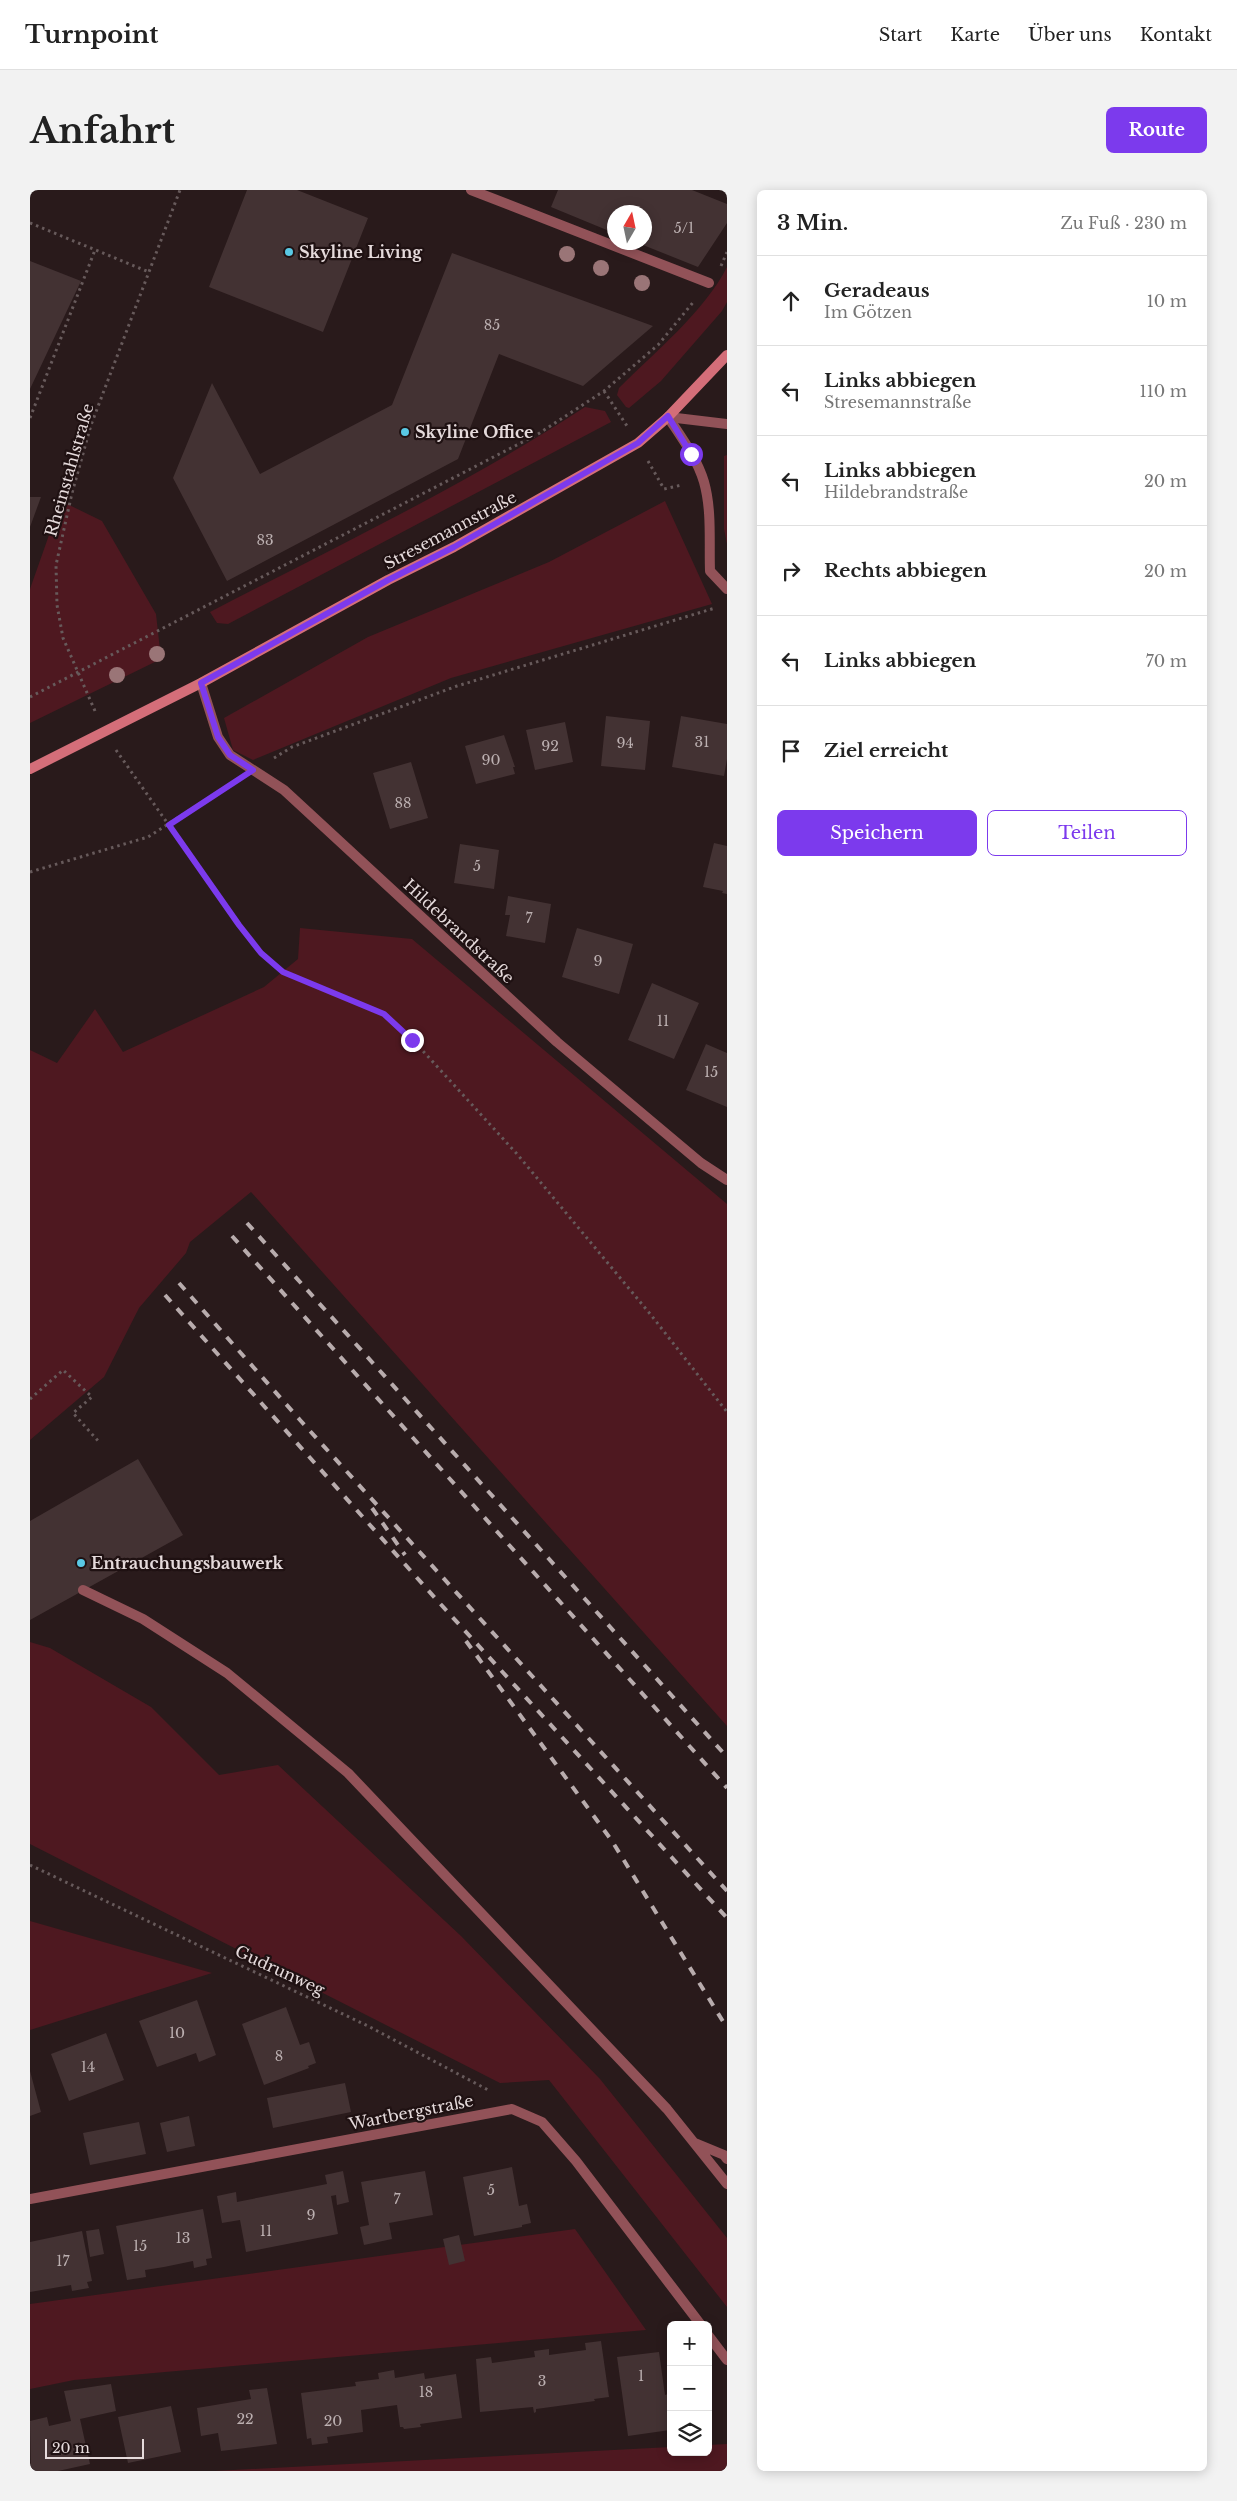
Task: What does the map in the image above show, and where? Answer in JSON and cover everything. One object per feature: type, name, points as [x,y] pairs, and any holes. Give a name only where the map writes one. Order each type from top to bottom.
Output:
[{"type":"main road","name":"Stresemannstraße","points":[[30,769],[201,683],[380,585],[454,547],[638,443],[668,416],[727,355]]},
{"type":"street","points":[[471,190],[709,283]]},
{"type":"street","points":[[668,416],[727,424]]},
{"type":"street","points":[[668,416],[691,454],[703,480],[709,508],[710,571],[727,589]]},
{"type":"street","name":"Hildebrandstraße","points":[[201,683],[218,737],[230,755],[284,790],[557,1042],[701,1163],[727,1180]]},
{"type":"street","points":[[83,1590],[143,1619],[227,1673],[348,1774],[667,2109],[727,2184]]},
{"type":"street","points":[[512,2109],[542,2122],[576,2161],[698,2321]]},
{"type":"street","name":"Wartbergstraße","points":[[30,2199],[512,2109]]},
{"type":"street","points":[[693,2142],[724,2154],[727,2159]]},
{"type":"street","points":[[712,2340],[727,2360]]},
{"type":"path","name":"Rheinstahlstraße","points":[[180,190],[91,425],[72,493],[56,566],[57,605],[62,630],[77,672],[122,760],[261,953],[283,972],[384,1014],[412,1040],[523,1162],[651,1315],[727,1412]]},
{"type":"path","points":[[30,223],[149,272]]},
{"type":"path","points":[[30,418],[95,250]]},
{"type":"path","points":[[30,697],[538,434],[604,391],[658,345],[709,283],[727,252]]},
{"type":"path","points":[[30,872],[117,848],[148,837],[253,770],[292,748],[447,689],[722,605]]},
{"type":"path","points":[[30,1399],[63,1370],[92,1397],[73,1414],[100,1444]]},
{"type":"path","name":"Gudrunweg","points":[[30,1865],[368,2026],[486,2087],[512,2109]]},
{"type":"shaded area","points":[[727,267],[727,302],[722,311],[661,381],[629,408],[626,407],[617,395],[619,388],[692,316],[717,284]]},
{"type":"shaded area","points":[[585,407],[605,411],[611,422],[228,624],[217,623],[210,612],[448,489]]},
{"type":"shaded area","points":[[727,455],[727,544],[724,529],[724,456]]},
{"type":"shaded area","points":[[61,501],[102,521],[156,614],[161,659],[30,723],[30,589]]},
{"type":"shaded area","points":[[665,501],[712,604],[451,678],[253,760],[233,750],[224,718],[368,637],[549,562]]},
{"type":"shaded area","points":[[300,928],[412,939],[727,1204],[727,1726],[251,1192],[190,1242],[186,1253],[139,1308],[104,1377],[30,1440],[30,1050],[57,1063],[95,1009],[123,1052],[264,987],[298,959]]},
{"type":"shaded area","points":[[30,1642],[50,1648],[151,1707],[219,1775],[278,1765],[461,1936],[600,2079],[727,2238],[727,2307],[549,2080],[500,2083],[30,1844]]},
{"type":"shaded area","points":[[30,1921],[212,1973],[30,2030]]},
{"type":"shaded area","points":[[575,2229],[646,2330],[74,2380],[30,2389],[30,2304]]},
{"type":"shaded area","points":[[727,2444],[727,2471],[214,2471],[667,2447],[667,2456],[712,2456],[712,2445]]},
{"type":"building","name":"Skyline Living","points":[[247,190],[297,190],[368,218],[323,332],[209,287]]},
{"type":"building","points":[[558,190],[692,190],[727,204],[727,223],[698,267],[652,249],[652,205],[607,205],[607,230],[551,207]]},
{"type":"building","name":"Skyline Office","points":[[452,253],[653,326],[583,386],[499,354],[458,459],[227,581],[173,478],[212,383],[260,474],[392,405]]},
{"type":"building","points":[[30,261],[81,281],[30,389]]},
{"type":"building","points":[[30,497],[41,497],[30,527]]},
{"type":"building","points":[[606,716],[650,721],[645,770],[601,766]]},
{"type":"building","points":[[681,716],[727,724],[727,759],[724,776],[672,767]]},
{"type":"building","points":[[565,722],[573,762],[535,770],[526,730]]},
{"type":"building","points":[[504,735],[515,767],[513,767],[515,774],[476,784],[465,746]]},
{"type":"building","points":[[411,762],[428,818],[390,829],[373,773]]},
{"type":"building","points":[[714,843],[727,846],[727,894],[722,893],[723,891],[703,887]]},
{"type":"building","points":[[460,844],[499,850],[494,889],[454,883]]},
{"type":"building","points":[[508,896],[551,904],[545,943],[506,936],[510,915],[505,915]]},
{"type":"building","points":[[577,928],[633,944],[619,994],[562,977]]},
{"type":"building","points":[[652,983],[699,1003],[674,1059],[628,1040]]},
{"type":"building","points":[[706,1044],[727,1053],[727,1107],[686,1090]]},
{"type":"building","name":"Entrauchungsbauwerk","points":[[138,1459],[183,1535],[30,1620],[30,1521]]},
{"type":"building","points":[[197,2000],[216,2055],[199,2062],[196,2053],[157,2067],[139,2021]]},
{"type":"building","points":[[286,2007],[300,2045],[309,2042],[316,2063],[308,2066],[309,2068],[264,2085],[242,2024]]},
{"type":"building","points":[[106,2033],[124,2080],[69,2101],[51,2054]]},
{"type":"building","points":[[30,2071],[41,2112],[30,2116]]},
{"type":"building","points":[[345,2083],[351,2112],[273,2128],[267,2098]]},
{"type":"building","points":[[189,2116],[195,2146],[167,2152],[160,2123]]},
{"type":"building","points":[[139,2122],[146,2154],[90,2165],[83,2133]]},
{"type":"building","points":[[512,2167],[519,2206],[527,2204],[531,2223],[522,2225],[522,2227],[474,2236],[463,2177]]},
{"type":"building","points":[[343,2171],[349,2202],[337,2205],[336,2195],[331,2196],[338,2234],[246,2252],[240,2220],[222,2223],[217,2196],[236,2192],[237,2202],[327,2184],[325,2175]]},
{"type":"building","points":[[425,2171],[433,2215],[389,2223],[392,2239],[364,2245],[360,2227],[369,2225],[361,2182]]},
{"type":"building","points":[[203,2209],[212,2258],[206,2259],[207,2265],[194,2268],[193,2261],[145,2270],[146,2277],[127,2280],[116,2226]]},
{"type":"building","points":[[99,2229],[104,2254],[90,2257],[86,2231]]},
{"type":"building","points":[[82,2231],[92,2281],[87,2282],[89,2288],[72,2291],[71,2285],[30,2292],[30,2242]]},
{"type":"building","points":[[459,2235],[465,2261],[449,2265],[443,2239]]},
{"type":"building","points":[[601,2341],[609,2397],[594,2399],[595,2401],[536,2409],[534,2413],[533,2407],[480,2412],[476,2359],[491,2357],[492,2363],[535,2357],[534,2351],[549,2349],[549,2355],[586,2350],[585,2343]]},
{"type":"building","points":[[659,2352],[665,2395],[667,2394],[667,2430],[628,2436],[617,2357]]},
{"type":"building","points":[[394,2370],[395,2378],[424,2373],[425,2379],[456,2374],[462,2418],[420,2424],[421,2427],[404,2429],[400,2427],[397,2405],[361,2410],[363,2432],[327,2437],[328,2443],[312,2445],[311,2438],[307,2439],[301,2393],[356,2386],[355,2382],[379,2379],[378,2373]]},
{"type":"building","points":[[111,2384],[116,2411],[80,2419],[90,2464],[58,2471],[31,2471],[30,2421],[47,2417],[49,2426],[71,2421],[64,2391]]},
{"type":"building","points":[[267,2388],[277,2444],[221,2451],[218,2433],[201,2436],[197,2408],[251,2399],[249,2390]]},
{"type":"building","points":[[171,2406],[181,2452],[128,2463],[118,2417]]},
{"type":"railway","points":[[247,1223],[727,1757]]},
{"type":"railway","points":[[232,1236],[727,1788]]},
{"type":"railway","points":[[179,1283],[300,1420],[727,1891]]},
{"type":"railway","points":[[165,1295],[435,1598],[727,1918]]},
{"type":"railway","points":[[372,1508],[405,1555]]},
{"type":"railway","points":[[466,1641],[612,1841],[727,2028]]},
{"type":"place","name":"Skyline Living","points":[[289,252]]},
{"type":"place","name":"Skyline Office","points":[[405,432]]},
{"type":"place","name":"Entrauchungsbauwerk","points":[[81,1563]]},
{"type":"route","points":[[412,1040],[384,1014],[283,972],[261,953],[239,925],[169,825],[253,770],[230,755],[218,737],[201,683],[388,580],[454,547],[638,443],[668,416],[691,454]]}]
